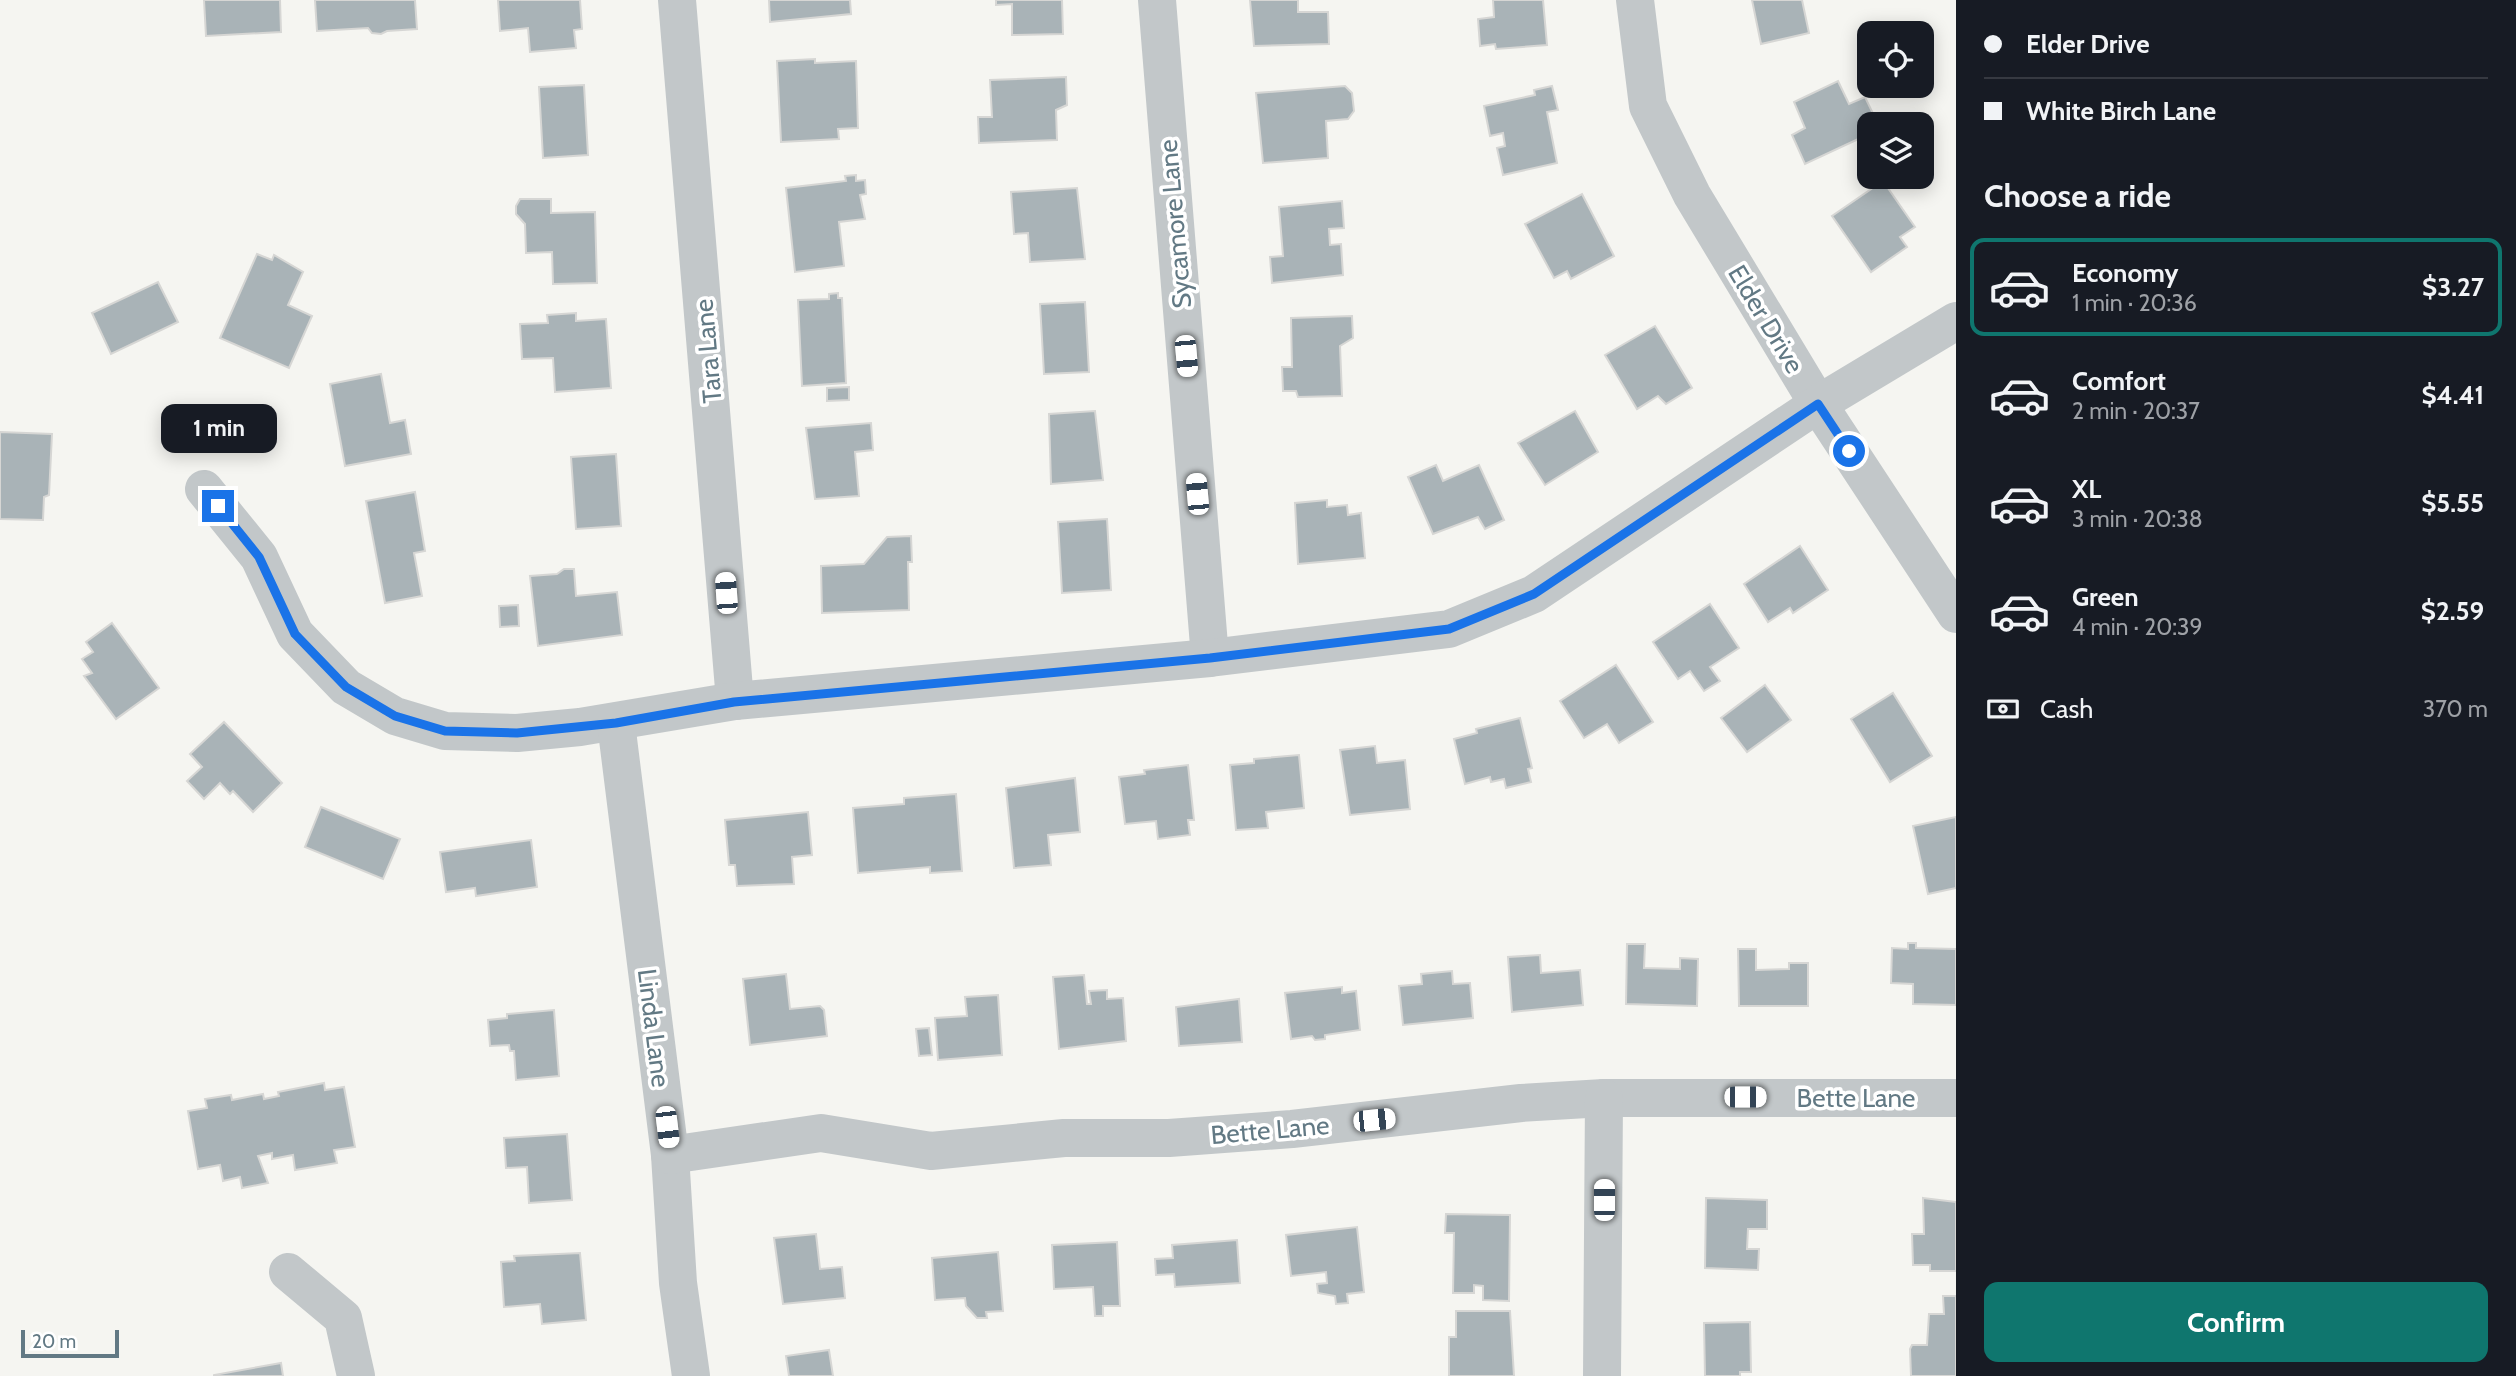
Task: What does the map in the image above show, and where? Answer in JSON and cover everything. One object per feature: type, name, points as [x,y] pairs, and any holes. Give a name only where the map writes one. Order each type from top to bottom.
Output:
[{"type":"street","name":"Tara Lane","points":[[677,0],[734,702]]},
{"type":"street","name":"Sycamore Lane","points":[[1157,0],[1210,658]]},
{"type":"street","name":"Elder Drive","points":[[1635,0],[1648,106],[1692,195],[1818,404],[1956,614]]},
{"type":"street","points":[[204,489],[259,557],[295,634],[346,687],[395,716],[445,731],[517,733],[616,723],[734,702],[1210,658],[1449,629],[1534,594],[1818,404],[1956,321]]},
{"type":"street","name":"Linda Lane","points":[[616,723],[670,1155],[678,1283],[691,1376]]},
{"type":"street","points":[[1602,1376],[1604,1098]]},
{"type":"street","name":"Bette Lane","points":[[670,1155],[821,1133],[931,1151],[1064,1138],[1169,1138],[1292,1129],[1521,1103],[1604,1098],[1956,1098]]},
{"type":"street","points":[[288,1272],[343,1318],[356,1376]]},
{"type":"building","points":[[204,0],[280,0],[281,32],[206,36]]},
{"type":"building","points":[[315,0],[415,0],[417,29],[387,31],[381,34],[372,33],[368,28],[317,31]]},
{"type":"building","points":[[498,0],[580,0],[582,29],[574,30],[576,48],[530,52],[528,28],[500,31]]},
{"type":"building","points":[[769,0],[850,0],[851,14],[770,22]]},
{"type":"building","points":[[996,0],[1062,0],[1063,34],[1012,35],[1012,4],[996,5]]},
{"type":"building","points":[[1250,0],[1298,0],[1298,12],[1328,12],[1329,44],[1254,46]]},
{"type":"building","points":[[1493,0],[1543,0],[1547,45],[1496,49],[1495,44],[1480,46],[1478,19],[1494,17]]},
{"type":"building","points":[[1752,0],[1802,0],[1809,33],[1761,44]]},
{"type":"building","points":[[815,59],[815,63],[856,61],[858,128],[838,129],[839,139],[781,142],[777,61]]},
{"type":"building","points":[[1066,77],[1067,105],[1056,110],[1057,140],[979,143],[978,117],[992,117],[990,80]]},
{"type":"building","points":[[1838,81],[1849,104],[1865,98],[1872,112],[1857,112],[1857,140],[1805,164],[1792,135],[1805,128],[1794,102]]},
{"type":"building","points":[[584,85],[588,155],[543,158],[539,87]]},
{"type":"building","points":[[1345,86],[1352,93],[1354,111],[1348,119],[1326,121],[1328,158],[1263,163],[1256,93]]},
{"type":"building","points":[[1552,86],[1558,110],[1547,112],[1557,163],[1503,175],[1497,148],[1505,146],[1503,133],[1490,136],[1484,106],[1535,95],[1534,90]]},
{"type":"building","points":[[856,175],[856,181],[865,180],[866,194],[860,195],[865,219],[839,222],[844,266],[795,272],[786,188],[846,181],[845,176]]},
{"type":"building","points":[[1077,188],[1085,259],[1030,262],[1028,233],[1014,234],[1011,192]]},
{"type":"building","points":[[1871,189],[1889,189],[1915,227],[1900,237],[1907,247],[1871,272],[1832,216]]},
{"type":"building","points":[[1582,194],[1614,256],[1571,279],[1567,271],[1554,278],[1525,224]]},
{"type":"building","points":[[520,199],[551,199],[551,213],[595,212],[597,283],[553,284],[552,252],[526,253],[525,224],[516,214]]},
{"type":"building","points":[[1342,201],[1344,228],[1329,229],[1330,245],[1341,244],[1343,275],[1272,283],[1270,257],[1283,256],[1279,207]]},
{"type":"building","points":[[257,254],[272,260],[274,255],[303,272],[288,305],[312,316],[289,368],[220,338]]},
{"type":"building","points":[[158,282],[178,322],[111,354],[92,313]]},
{"type":"building","points":[[838,293],[838,298],[842,298],[846,383],[802,386],[798,300],[829,299],[829,294]]},
{"type":"building","points":[[1085,302],[1089,372],[1044,374],[1040,304]]},
{"type":"building","points":[[576,313],[576,321],[606,319],[611,388],[555,392],[553,358],[522,359],[520,324],[548,323],[547,315]]},
{"type":"building","points":[[1352,316],[1353,338],[1340,346],[1342,396],[1298,397],[1296,391],[1283,391],[1282,367],[1292,367],[1291,318]]},
{"type":"building","points":[[1655,326],[1692,388],[1666,404],[1658,396],[1637,409],[1605,355]]},
{"type":"building","points":[[381,374],[390,423],[405,420],[411,454],[345,466],[330,384]]},
{"type":"building","points":[[849,387],[849,400],[827,401],[827,388]]},
{"type":"building","points":[[1095,411],[1103,480],[1051,484],[1049,414]]},
{"type":"building","points":[[1575,411],[1598,452],[1545,485],[1518,443]]},
{"type":"building","points":[[871,423],[873,450],[855,452],[859,496],[815,499],[806,428]]},
{"type":"building","points":[[0,432],[52,434],[49,495],[44,497],[43,520],[0,519]]},
{"type":"building","points":[[616,454],[621,526],[576,529],[571,457]]},
{"type":"building","points":[[1436,465],[1443,481],[1479,465],[1504,520],[1485,529],[1478,517],[1433,534],[1408,477]]},
{"type":"building","points":[[415,492],[425,551],[414,553],[422,596],[385,603],[366,501]]},
{"type":"building","points":[[1327,500],[1327,507],[1347,505],[1348,515],[1361,513],[1365,558],[1298,564],[1295,503]]},
{"type":"building","points":[[1107,519],[1111,590],[1062,593],[1058,522]]},
{"type":"building","points":[[911,536],[912,562],[908,562],[909,610],[822,613],[821,566],[864,564],[887,537]]},
{"type":"building","points":[[1800,546],[1828,590],[1793,613],[1790,608],[1768,622],[1744,584]]},
{"type":"building","points":[[564,569],[574,569],[576,596],[617,592],[622,635],[538,646],[530,576],[557,574]]},
{"type":"building","points":[[1710,604],[1739,648],[1710,667],[1720,681],[1704,691],[1690,671],[1678,679],[1653,642]]},
{"type":"building","points":[[518,605],[519,626],[500,627],[499,606]]},
{"type":"building","points":[[112,623],[159,688],[116,719],[84,676],[92,673],[82,659],[93,652],[86,642]]},
{"type":"building","points":[[1616,665],[1653,722],[1619,743],[1607,724],[1584,738],[1560,701]]},
{"type":"building","points":[[1765,685],[1791,720],[1747,752],[1721,718]]},
{"type":"building","points":[[1893,693],[1932,756],[1890,782],[1851,719]]},
{"type":"building","points":[[1520,718],[1532,768],[1528,769],[1531,782],[1506,788],[1504,779],[1491,782],[1490,777],[1465,784],[1454,739],[1477,733],[1476,729]]},
{"type":"building","points":[[224,722],[282,783],[253,812],[233,791],[230,794],[220,783],[204,799],[187,781],[202,767],[190,754]]},
{"type":"building","points":[[1375,746],[1377,763],[1405,760],[1410,809],[1350,815],[1340,750]]},
{"type":"building","points":[[1299,755],[1304,808],[1266,812],[1268,828],[1236,830],[1230,765],[1254,763],[1254,759]]},
{"type":"building","points":[[1188,765],[1194,820],[1188,820],[1190,835],[1158,839],[1156,821],[1125,824],[1119,777],[1145,774],[1144,770]]},
{"type":"building","points":[[1075,778],[1080,832],[1048,835],[1051,865],[1014,868],[1006,788]]},
{"type":"building","points":[[956,794],[962,871],[930,873],[930,867],[858,873],[853,808],[904,804],[904,798]]},
{"type":"building","points":[[321,807],[400,839],[383,879],[305,847]]},
{"type":"building","points":[[808,812],[812,855],[792,857],[794,884],[737,886],[735,865],[729,865],[725,820]]},
{"type":"building","points":[[1956,817],[1956,888],[1928,894],[1913,826]]},
{"type":"building","points":[[531,840],[537,887],[476,896],[475,888],[446,892],[440,852]]},
{"type":"building","points":[[1908,943],[1916,943],[1916,948],[1956,949],[1956,1005],[1913,1004],[1913,984],[1891,983],[1892,948],[1908,949]]},
{"type":"building","points":[[1627,944],[1645,944],[1644,968],[1680,969],[1680,958],[1698,959],[1697,1006],[1626,1004]]},
{"type":"building","points":[[1738,949],[1756,949],[1756,970],[1789,969],[1789,963],[1808,963],[1808,1006],[1739,1006]]},
{"type":"building","points":[[1540,955],[1541,973],[1580,970],[1583,1005],[1512,1012],[1508,957]]},
{"type":"building","points":[[1452,971],[1453,984],[1470,983],[1473,1018],[1403,1025],[1399,986],[1422,984],[1421,974]]},
{"type":"building","points":[[786,974],[790,1009],[820,1006],[824,1010],[827,1036],[750,1045],[743,979]]},
{"type":"building","points":[[1084,975],[1087,1004],[1091,1004],[1089,991],[1107,990],[1107,999],[1123,998],[1126,1041],[1059,1049],[1053,977]]},
{"type":"building","points":[[1342,987],[1342,993],[1356,991],[1360,1030],[1325,1035],[1325,1039],[1315,1040],[1312,1036],[1291,1039],[1285,993]]},
{"type":"building","points":[[998,995],[1002,1055],[938,1060],[935,1018],[967,1016],[965,997]]},
{"type":"building","points":[[1239,999],[1242,1042],[1179,1046],[1176,1007]]},
{"type":"building","points":[[554,1010],[559,1076],[516,1080],[514,1051],[510,1051],[509,1045],[490,1046],[488,1020],[507,1018],[507,1014]]},
{"type":"building","points":[[929,1028],[932,1055],[919,1056],[916,1029]]},
{"type":"building","points":[[324,1083],[325,1090],[344,1087],[355,1147],[334,1150],[337,1163],[295,1170],[293,1155],[272,1159],[272,1153],[258,1156],[268,1183],[242,1188],[240,1177],[223,1181],[220,1165],[198,1169],[188,1111],[207,1108],[205,1099],[231,1095],[232,1100],[263,1094],[264,1099],[279,1096],[278,1092]]},
{"type":"building","points":[[567,1134],[572,1200],[529,1203],[527,1167],[506,1168],[504,1138]]},
{"type":"building","points":[[1706,1198],[1767,1200],[1767,1229],[1748,1229],[1747,1249],[1759,1249],[1758,1270],[1705,1268]]},
{"type":"building","points":[[1923,1198],[1956,1202],[1956,1271],[1930,1271],[1930,1265],[1913,1265],[1912,1234],[1924,1234]]},
{"type":"building","points":[[1446,1214],[1510,1215],[1509,1301],[1483,1300],[1483,1286],[1474,1285],[1474,1293],[1453,1293],[1454,1233],[1445,1233]]},
{"type":"building","points":[[1357,1227],[1364,1292],[1347,1294],[1348,1303],[1336,1304],[1335,1296],[1318,1293],[1317,1284],[1327,1283],[1326,1272],[1291,1276],[1286,1235]]},
{"type":"building","points":[[816,1234],[820,1269],[842,1267],[845,1298],[783,1304],[774,1238]]},
{"type":"building","points":[[1237,1240],[1240,1283],[1175,1287],[1174,1274],[1156,1275],[1155,1259],[1173,1258],[1172,1245]]},
{"type":"building","points":[[1117,1242],[1120,1306],[1103,1306],[1103,1316],[1095,1316],[1093,1287],[1054,1289],[1052,1245]]},
{"type":"building","points":[[998,1252],[1003,1311],[986,1312],[987,1318],[977,1318],[966,1306],[965,1298],[935,1300],[932,1258]]},
{"type":"building","points":[[580,1253],[586,1320],[542,1324],[540,1304],[504,1307],[501,1262],[515,1261],[514,1256]]},
{"type":"building","points":[[1943,1296],[1956,1296],[1956,1376],[1911,1376],[1910,1349],[1912,1345],[1927,1345],[1929,1314],[1944,1314]]},
{"type":"building","points":[[1456,1311],[1510,1311],[1514,1376],[1449,1376],[1449,1337],[1456,1337]]},
{"type":"building","points":[[1750,1322],[1751,1372],[1740,1372],[1740,1376],[1705,1376],[1704,1323]]},
{"type":"building","points":[[829,1350],[833,1376],[789,1376],[786,1356]]},
{"type":"building","points":[[281,1363],[283,1376],[214,1376],[214,1375]]},
{"type":"route","points":[[218,506],[259,557],[295,634],[346,687],[395,716],[445,731],[517,733],[616,723],[734,702],[1210,658],[1449,629],[1534,594],[1818,404],[1849,451]]}]
